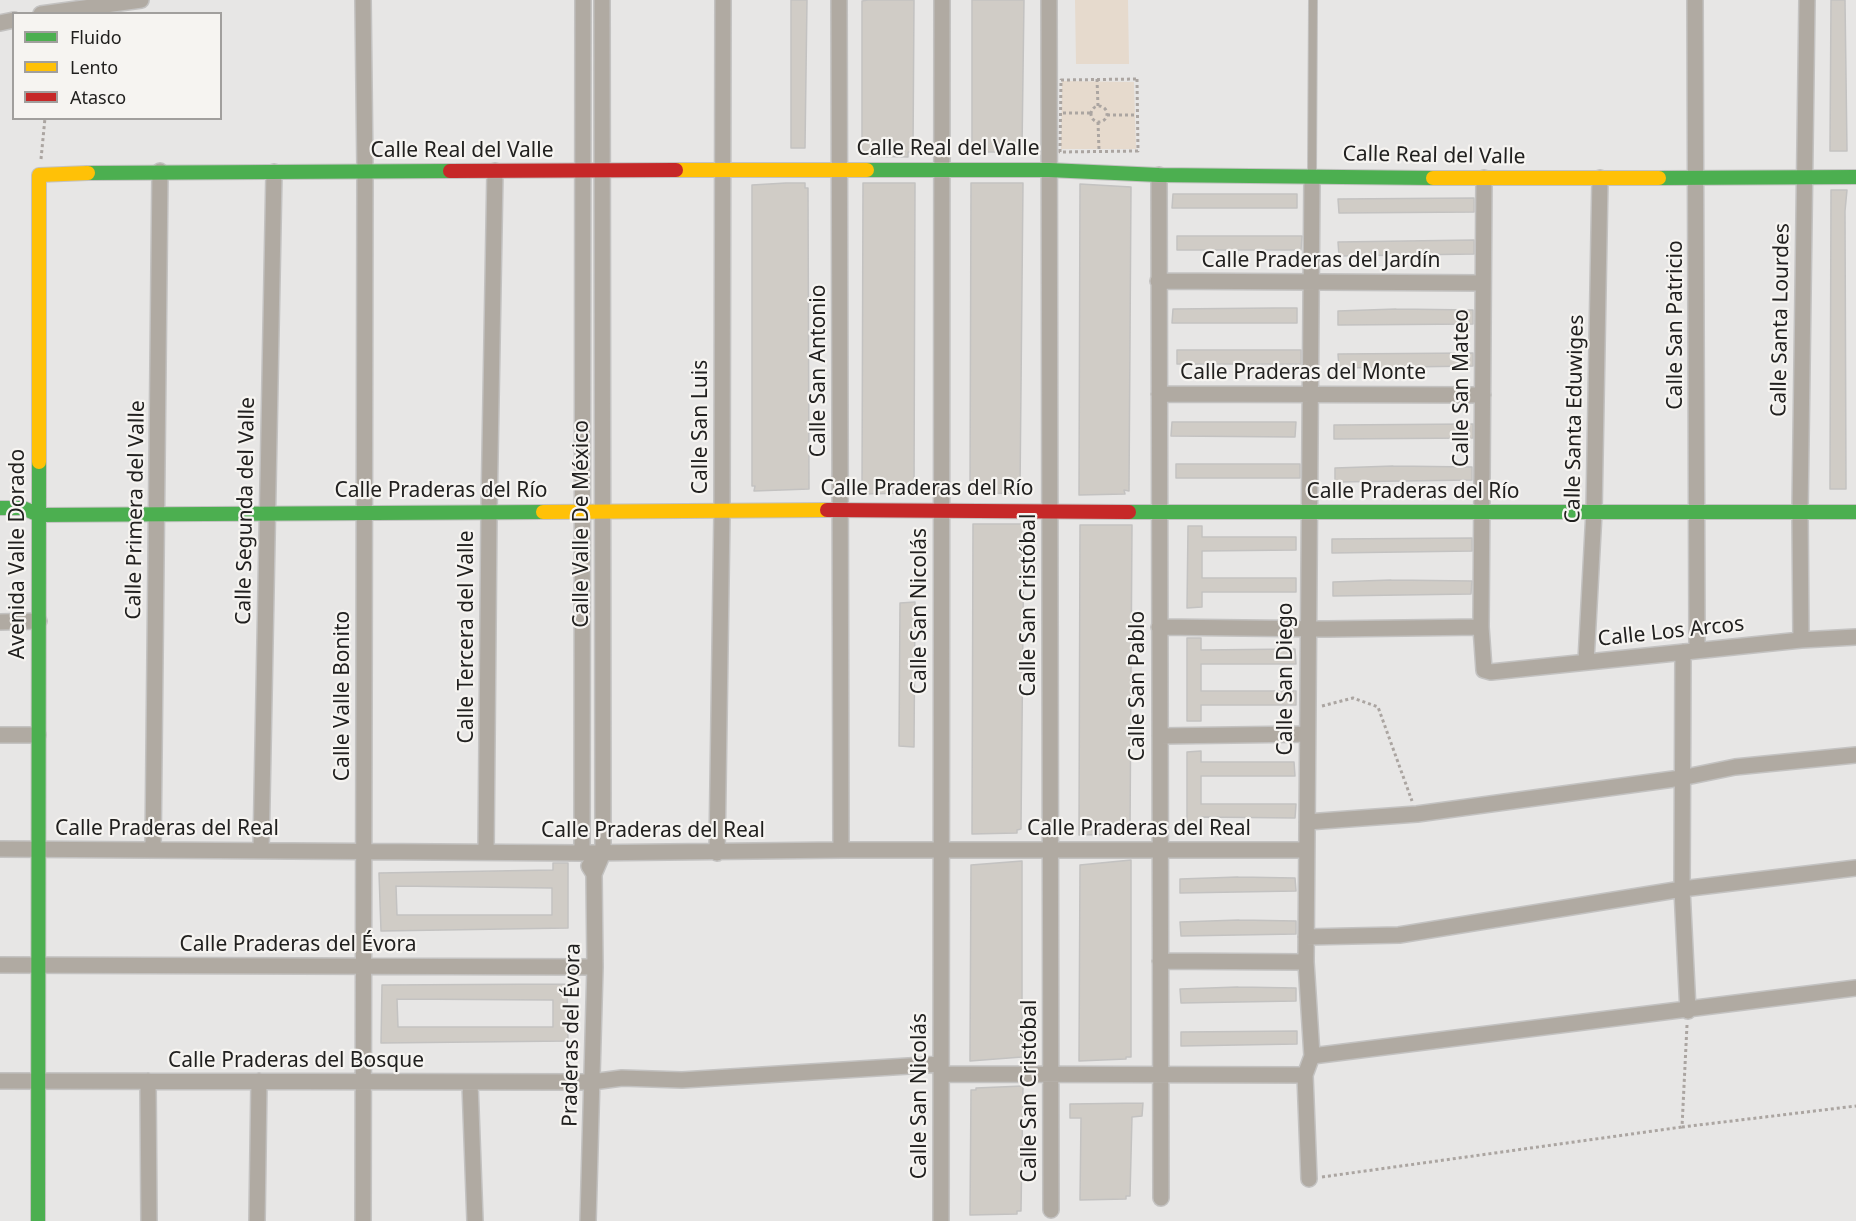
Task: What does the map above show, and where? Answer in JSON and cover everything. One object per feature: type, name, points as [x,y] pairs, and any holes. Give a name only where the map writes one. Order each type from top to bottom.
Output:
[{"type":"street","points":[[55,12],[141,0]]},
{"type":"street","name":"Calle Valle Bonito","points":[[363,0],[365,172],[363,1221]]},
{"type":"street","name":"Calle Valle De México","points":[[582,853],[583,0]]},
{"type":"street","name":"Calle Valle De México","points":[[594,874],[603,853],[603,0]]},
{"type":"street","name":"Calle San Luis","points":[[717,853],[722,512],[723,0]]},
{"type":"street","name":"Calle San Antonio","points":[[839,0],[841,850]]},
{"type":"street","name":"Calle San Nicolás","points":[[941,1221],[942,0]]},
{"type":"street","name":"Calle San Cristóbal","points":[[1049,0],[1051,1210]]},
{"type":"street","name":"Calle San Patricio","points":[[1688,1011],[1681,778],[1697,512],[1695,0]]},
{"type":"street","name":"Calle Santa Lourdes","points":[[1801,640],[1803,177],[1807,0]]},
{"type":"street","name":"Calle Real del Valle","points":[[39,175],[160,171],[1049,170],[1159,175],[1484,178],[1856,177]]},
{"type":"street","name":"Calle Primera del Valle","points":[[153,850],[160,171]]},
{"type":"street","name":"Calle Tercera del Valle","points":[[486,852],[495,171]]},
{"type":"street","name":"Calle Segunda del Valle","points":[[261,851],[274,172]]},
{"type":"street","name":"Avenida Valle Dorado","points":[[38,1221],[39,175]]},
{"type":"street","name":"Calle San Pablo","points":[[1159,175],[1161,1198]]},
{"type":"street","name":"Calle San Diego","points":[[1309,1179],[1305,1075],[1312,1056],[1306,962],[1306,822],[1307,514],[1312,176]]},
{"type":"street","name":"Calle San Mateo","points":[[1484,178],[1481,627],[1487,671]]},
{"type":"street","name":"Calle Santa Eduwiges","points":[[1586,661],[1594,512],[1600,178]]},
{"type":"street","name":"Calle Praderas del Jardín","points":[[1158,281],[1483,283]]},
{"type":"street","name":"Calle Praderas del Monte","points":[[1159,394],[1483,395]]},
{"type":"street","name":"Calle Praderas del Río","points":[[0,508],[23,508],[39,515],[840,510],[1159,510],[1307,514],[1856,512]]},
{"type":"street","points":[[0,622],[39,621]]},
{"type":"street","points":[[1159,627],[1481,627]]},
{"type":"street","name":"Calle Los Arcos","points":[[1487,671],[1801,640],[1856,637]]},
{"type":"street","points":[[1160,735],[1307,734]]},
{"type":"street","points":[[0,735],[38,735]]},
{"type":"street","points":[[1306,822],[1417,814],[1681,778],[1735,767],[1856,755]]},
{"type":"street","name":"Calle Praderas del Real","points":[[0,849],[582,853],[841,850],[1306,850]]},
{"type":"street","name":"Praderas del Évora","points":[[582,853],[594,874],[595,967],[588,1221]]},
{"type":"street","points":[[1306,937],[1399,935],[1683,889],[1856,868]]},
{"type":"street","points":[[1160,961],[1306,962]]},
{"type":"street","name":"Calle Praderas del Évora","points":[[0,965],[595,967]]},
{"type":"street","points":[[1312,1056],[1688,1011],[1856,988]]},
{"type":"street","points":[[941,1069],[1051,1074],[1305,1075]]},
{"type":"street","name":"Calle Praderas del Bosque","points":[[0,1081],[592,1082],[622,1078],[682,1080],[941,1069]]},
{"type":"street","points":[[148,1081],[149,1221]]},
{"type":"street","points":[[257,1221],[259,1081]]},
{"type":"street","points":[[470,1083],[475,1221]]},
{"type":"lane","points":[[1312,176],[1313,0]]},
{"type":"path","points":[[1060,113],[1091,113],[1098,106],[1097,79]]},
{"type":"path","points":[[1097,79],[1137,79],[1138,151],[1060,152],[1061,80],[1097,79]]},
{"type":"path","points":[[1091,113],[1092,118],[1098,122],[1105,120],[1106,110],[1098,106]]},
{"type":"path","points":[[1107,115],[1137,115]]},
{"type":"path","points":[[39,175],[45,120]]},
{"type":"path","points":[[1098,122],[1099,151]]},
{"type":"path","points":[[1307,710],[1353,698],[1378,707],[1417,814]]},
{"type":"path","points":[[1682,1127],[1688,1011]]},
{"type":"path","points":[[1309,1179],[1682,1127],[1856,1106]]},
{"type":"shaded area","points":[[1075,0],[1128,0],[1129,64],[1076,64]]},
{"type":"shaded area","points":[[1062,81],[1134,82],[1136,149],[1061,149]]},
{"type":"building","points":[[791,0],[807,0],[805,148],[791,148]]},
{"type":"building","points":[[914,0],[913,152],[908,152],[908,157],[862,156],[862,1]]},
{"type":"building","points":[[972,0],[1024,0],[1022,149],[1017,149],[1018,152],[972,152]]},
{"type":"building","points":[[1831,0],[1845,0],[1847,151],[1830,151]]},
{"type":"building","points":[[805,183],[805,188],[808,188],[809,489],[754,491],[755,486],[752,486],[752,185]]},
{"type":"building","points":[[863,183],[915,183],[914,493],[862,494]]},
{"type":"building","points":[[971,183],[1023,183],[1020,490],[1015,490],[1016,493],[970,494]]},
{"type":"building","points":[[1080,184],[1131,187],[1129,491],[1124,490],[1125,494],[1079,495]]},
{"type":"building","points":[[1831,190],[1847,190],[1845,211],[1846,489],[1830,489]]},
{"type":"building","points":[[1173,194],[1297,194],[1297,208],[1172,208]]},
{"type":"building","points":[[1474,198],[1474,212],[1339,213],[1338,199]]},
{"type":"building","points":[[1177,236],[1302,236],[1301,250],[1177,250]]},
{"type":"building","points":[[1474,240],[1474,254],[1339,256],[1338,242]]},
{"type":"building","points":[[1297,308],[1297,323],[1172,323],[1173,309]]},
{"type":"building","points":[[1473,310],[1473,324],[1338,325],[1338,311]]},
{"type":"building","points":[[1177,350],[1301,350],[1301,364],[1177,364]]},
{"type":"building","points":[[1473,353],[1473,366],[1339,368],[1338,354]]},
{"type":"building","points":[[1172,422],[1296,422],[1295,437],[1171,436]]},
{"type":"building","points":[[1473,424],[1473,438],[1334,439],[1334,425]]},
{"type":"building","points":[[1176,464],[1300,464],[1300,478],[1176,478]]},
{"type":"building","points":[[1472,467],[1472,480],[1335,482],[1335,468]]},
{"type":"building","points":[[973,524],[1024,524],[1021,829],[1017,830],[1017,833],[972,834]]},
{"type":"building","points":[[1080,525],[1132,525],[1130,831],[1125,830],[1125,834],[1079,835]]},
{"type":"building","points":[[1188,526],[1202,526],[1202,537],[1296,537],[1296,550],[1202,551],[1202,578],[1296,578],[1296,592],[1202,592],[1202,607],[1187,608]]},
{"type":"building","points":[[1472,538],[1472,551],[1332,553],[1332,539]]},
{"type":"building","points":[[1472,581],[1471,594],[1333,596],[1333,582]]},
{"type":"building","points":[[915,602],[914,747],[899,746],[900,603]]},
{"type":"building","points":[[1187,638],[1201,638],[1201,650],[1295,649],[1296,664],[1201,664],[1201,691],[1296,691],[1296,705],[1201,705],[1201,721],[1187,721]]},
{"type":"building","points":[[1201,751],[1201,762],[1294,762],[1295,776],[1201,776],[1201,804],[1296,804],[1295,818],[1201,817],[1201,835],[1187,835],[1187,752]]},
{"type":"building","points":[[1131,860],[1131,1057],[1079,1061],[1080,865]]},
{"type":"building","points":[[1022,861],[1022,1057],[970,1061],[971,865]]},
{"type":"building","points":[[553,863],[568,863],[568,928],[381,931],[379,873],[553,870]],"holes":[[[396,886],[552,888],[552,915],[397,915]]]},
{"type":"building","points":[[1295,878],[1296,891],[1180,893],[1180,879]]},
{"type":"building","points":[[1296,921],[1296,934],[1181,936],[1180,922]]},
{"type":"building","points":[[567,984],[568,1041],[381,1043],[382,985]],"holes":[[[397,999],[553,1000],[553,1027],[398,1027]]]},
{"type":"building","points":[[1296,988],[1296,1001],[1181,1003],[1180,989]]},
{"type":"building","points":[[1297,1031],[1297,1044],[1181,1046],[1181,1032]]},
{"type":"building","points":[[1023,1086],[1021,1211],[1017,1211],[1017,1214],[970,1215],[971,1090]]},
{"type":"building","points":[[1143,1103],[1142,1116],[1132,1117],[1130,1196],[1126,1196],[1126,1199],[1080,1200],[1081,1118],[1070,1118],[1070,1104]]},
{"type":"traffic: fast","points":[[867,170],[1049,170],[1159,175],[1433,178]]},
{"type":"traffic: fast","points":[[88,173],[450,171]]},
{"type":"traffic: fast","points":[[1659,178],[1856,177]]},
{"type":"traffic: fast","points":[[38,1221],[39,462]]},
{"type":"traffic: fast","points":[[0,508],[23,508],[39,515],[543,512]]},
{"type":"traffic: fast","points":[[1129,512],[1856,512]]},
{"type":"traffic: slow","points":[[676,170],[867,170]]},
{"type":"traffic: slow","points":[[39,462],[39,175],[88,173]]},
{"type":"traffic: slow","points":[[1433,178],[1659,178]]},
{"type":"traffic: slow","points":[[543,512],[827,510]]},
{"type":"traffic: jam","points":[[450,171],[676,170]]},
{"type":"traffic: jam","points":[[827,510],[1129,512]]}]
